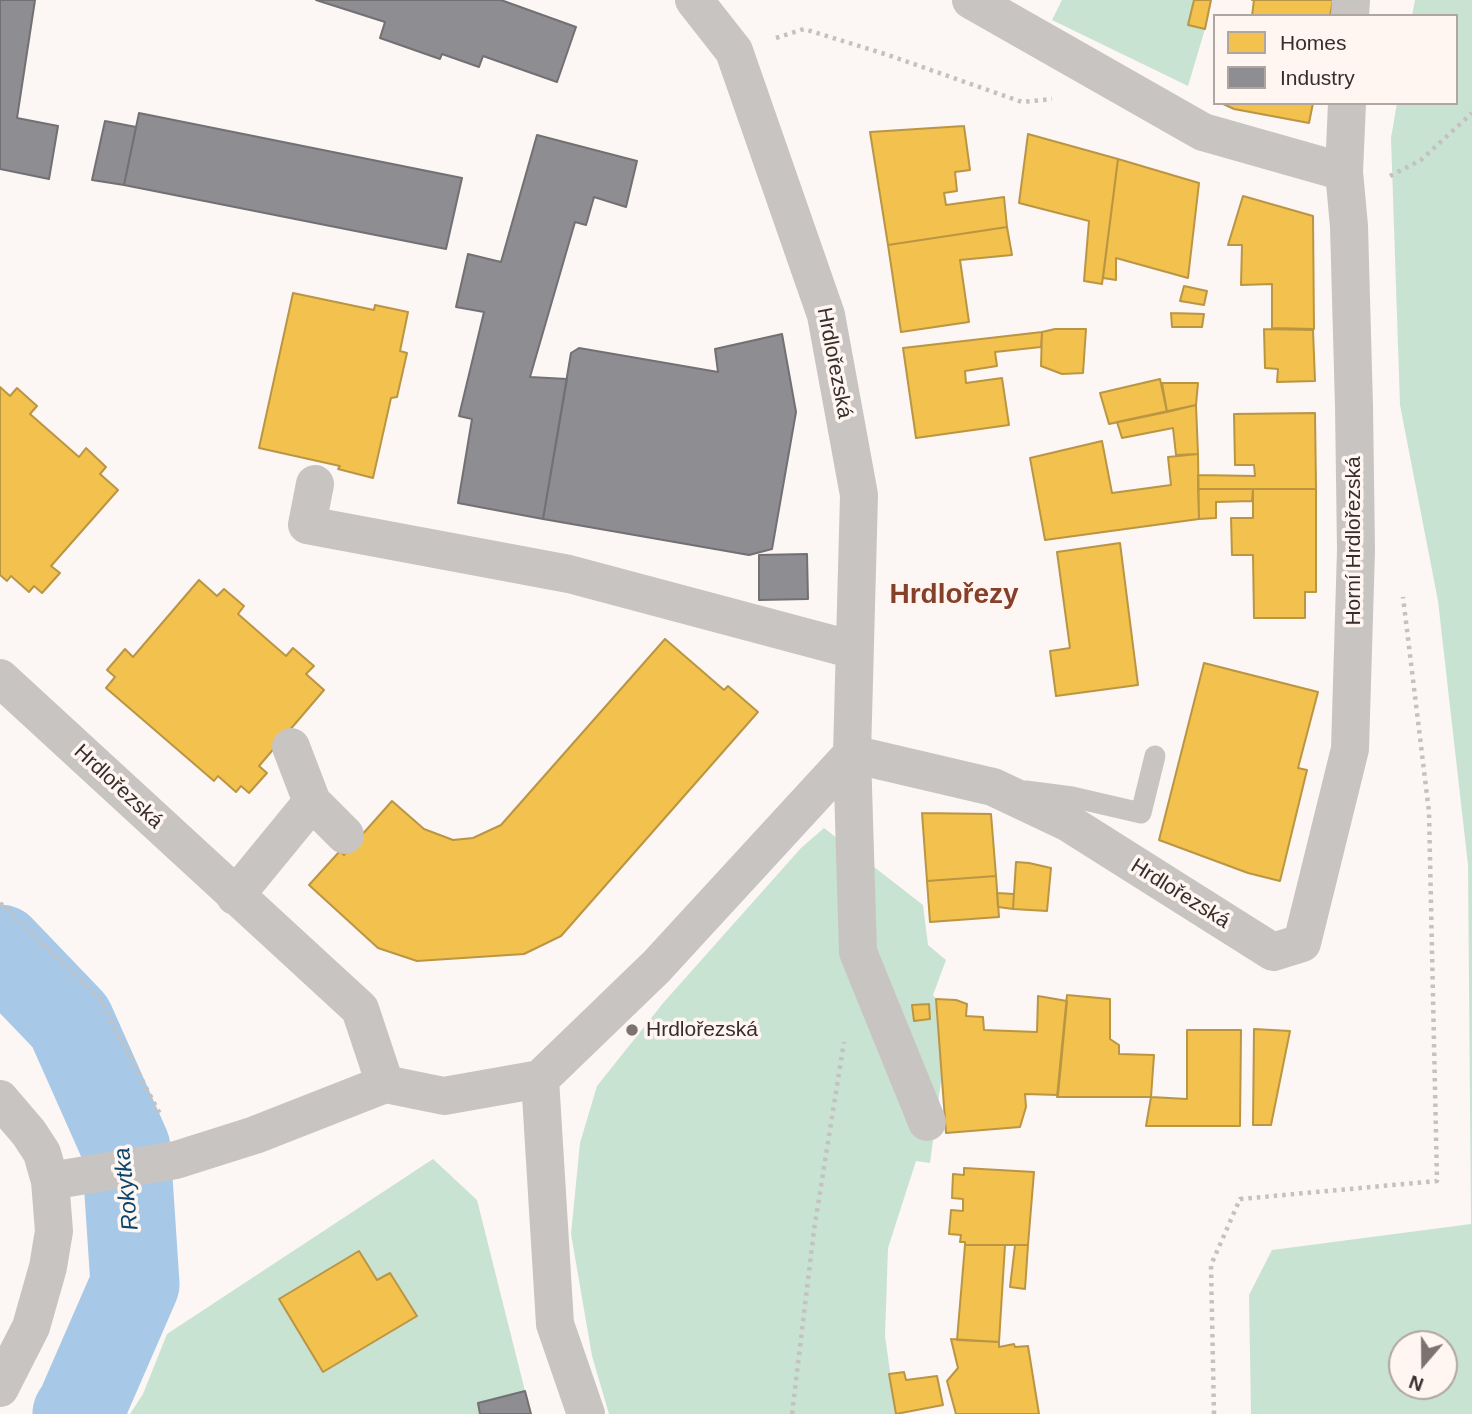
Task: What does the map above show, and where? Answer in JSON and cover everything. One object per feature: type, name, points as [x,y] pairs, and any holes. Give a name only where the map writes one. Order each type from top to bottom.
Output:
[{"type":"street","name":"Hrdlořezská","points":[[694,0],[734,51],[826,315],[859,495],[852,754],[858,952],[927,1122]]},
{"type":"street","points":[[971,0],[1203,132],[1344,172]]},
{"type":"street","name":"Horní Hrdlořezská","points":[[1273,952],[1302,943],[1350,750],[1356,550],[1349,226],[1344,172],[1347,105]]},
{"type":"street","points":[[315,484],[307,525],[569,574],[853,650]]},
{"type":"street","name":"Hrdlořezská","points":[[0,678],[360,1009],[384,1084]]},
{"type":"street","points":[[291,747],[312,802],[345,835]]},
{"type":"street","name":"Hrdlořezská","points":[[852,754],[993,787],[1067,822],[1273,952]]},
{"type":"street","points":[[64,1179],[176,1160],[255,1135],[384,1084],[444,1096],[541,1079],[656,967],[852,754]]},
{"type":"street","points":[[235,895],[312,802]]},
{"type":"street","points":[[541,1079],[555,1324],[586,1414]]},
{"type":"street","points":[[0,1099],[64,1179]]},
{"type":"street","points":[[0,1388],[31,1328],[48,1267],[64,1179]]},
{"type":"lane","points":[[993,787],[1072,797],[1141,813],[1156,756]]},
{"type":"path","points":[[734,51],[804,29],[1022,102]]},
{"type":"path","points":[[1344,172],[1381,181],[1421,160],[1472,113]]},
{"type":"path","points":[[1214,1414],[1211,1265],[1240,1199],[1437,1181],[1429,812],[1402,586]]},
{"type":"path","points":[[0,903],[99,998],[162,1118]]},
{"type":"path","points":[[792,1414],[814,1230],[846,1031]]},
{"type":"green space","points":[[1062,0],[1194,0],[1188,25],[1205,29],[1188,86],[1052,20]]},
{"type":"green space","points":[[1415,0],[1472,0],[1472,1414],[1251,1414],[1249,1295],[1272,1250],[1471,1224],[1468,865],[1438,601],[1400,405],[1391,138],[1397,105],[1458,105],[1458,14],[1412,14]]},
{"type":"green space","points":[[824,828],[923,905],[928,945],[946,960],[933,995],[936,999],[942,1074],[930,1163],[916,1161],[888,1248],[885,1336],[896,1414],[609,1414],[592,1356],[571,1234],[580,1143],[597,1086],[664,1002],[801,848]]},
{"type":"green space","points":[[433,1159],[477,1200],[525,1391],[478,1403],[480,1414],[130,1414],[143,1394],[167,1334]],"holes":[[[359,1251],[377,1280],[390,1273],[416,1316],[280,1299]]]},
{"type":"building: Homes","points":[[1194,0],[1211,0],[1205,29],[1188,25]]},
{"type":"building: Homes","points":[[1254,0],[1333,0],[1330,14],[1252,14]]},
{"type":"building: Homes","points":[[1225,105],[1313,105],[1309,123]]},
{"type":"building: Homes","points":[[964,126],[970,170],[955,172],[957,191],[944,193],[946,205],[1004,197],[1007,227],[888,245],[870,132]]},
{"type":"building: Homes","points":[[1028,134],[1118,159],[1102,284],[1084,281],[1089,221],[1019,203]]},
{"type":"building: Homes","points":[[1118,159],[1199,183],[1188,278],[1116,258],[1116,280],[1103,278]]},
{"type":"building: Homes","points":[[1243,196],[1313,216],[1314,329],[1272,328],[1272,284],[1241,285],[1242,245],[1228,245]]},
{"type":"building: Homes","points":[[1007,227],[1012,255],[960,260],[969,322],[901,332],[888,245]]},
{"type":"building: Homes","points":[[1184,286],[1207,291],[1204,305],[1180,301]]},
{"type":"building: Homes","points":[[293,293],[374,310],[375,305],[408,312],[400,351],[407,353],[397,397],[391,398],[373,478],[338,469],[340,466],[259,448]]},
{"type":"building: Homes","points":[[1171,313],[1204,314],[1202,327],[1172,327]]},
{"type":"building: Homes","points":[[1055,329],[1086,329],[1083,373],[1062,374],[1041,366],[1042,332]]},
{"type":"building: Homes","points":[[1264,329],[1313,330],[1315,381],[1277,382],[1278,369],[1265,368]]},
{"type":"building: Homes","points":[[1042,332],[1041,347],[995,352],[997,366],[965,371],[966,383],[1002,378],[1009,425],[916,438],[903,348]]},
{"type":"building: Homes","points":[[1160,379],[1167,412],[1109,424],[1100,393]]},
{"type":"building: Homes","points":[[1162,383],[1198,383],[1196,405],[1167,412]]},
{"type":"building: Homes","points":[[0,387],[10,396],[17,388],[37,406],[30,414],[79,457],[86,448],[106,467],[100,474],[118,490],[51,566],[60,573],[42,593],[34,586],[29,592],[11,576],[7,581],[0,575]]},
{"type":"building: Homes","points":[[1196,405],[1198,454],[1176,455],[1173,428],[1122,438],[1117,422]]},
{"type":"building: Homes","points":[[1315,413],[1316,489],[1198,489],[1198,475],[1255,476],[1254,465],[1235,465],[1234,414]]},
{"type":"building: Homes","points":[[1102,441],[1112,493],[1171,485],[1168,457],[1198,454],[1199,519],[1045,540],[1030,458]]},
{"type":"building: Homes","points":[[1198,489],[1253,489],[1252,501],[1216,502],[1216,518],[1199,519]]},
{"type":"building: Homes","points":[[1253,489],[1316,489],[1316,592],[1305,592],[1305,618],[1254,618],[1253,555],[1232,555],[1231,518],[1253,518]]},
{"type":"building: Homes","points":[[1120,543],[1138,685],[1056,696],[1050,651],[1070,648],[1057,552]]},
{"type":"building: Homes","points":[[199,580],[217,596],[224,589],[244,606],[238,614],[286,656],[293,648],[314,666],[306,674],[324,690],[259,766],[267,773],[249,793],[241,786],[236,792],[218,776],[214,781],[106,688],[115,677],[107,670],[125,649],[133,657]]},
{"type":"building: Homes","points":[[665,639],[724,690],[728,686],[758,712],[561,936],[524,954],[417,961],[378,948],[309,885],[340,851],[344,855],[392,801],[424,829],[453,840],[473,838],[501,825]]},
{"type":"building: Homes","points":[[1204,663],[1318,692],[1298,768],[1307,770],[1280,881],[1248,873],[1159,840]]},
{"type":"building: Homes","points":[[922,813],[991,814],[996,876],[927,881]]},
{"type":"building: Homes","points":[[1016,862],[1051,868],[1047,911],[1013,909]]},
{"type":"building: Homes","points":[[996,876],[999,917],[930,922],[927,881]]},
{"type":"building: Homes","points":[[997,893],[1014,894],[1013,909],[998,907]]},
{"type":"building: Homes","points":[[1067,995],[1110,999],[1110,1039],[1119,1045],[1119,1054],[1154,1055],[1151,1097],[1057,1097]]},
{"type":"building: Homes","points":[[1038,996],[1067,1001],[1058,1095],[1025,1094],[1026,1107],[1020,1127],[946,1133],[936,999],[956,1000],[967,1004],[966,1016],[983,1017],[984,1030],[1037,1032]]},
{"type":"building: Homes","points":[[929,1004],[930,1019],[914,1021],[912,1005]]},
{"type":"building: Homes","points":[[1254,1029],[1290,1031],[1271,1125],[1253,1125]]},
{"type":"building: Homes","points":[[1187,1030],[1241,1030],[1240,1126],[1146,1126],[1151,1097],[1187,1099]]},
{"type":"building: Homes","points":[[964,1168],[1034,1172],[1028,1245],[965,1245],[965,1242],[960,1242],[961,1235],[949,1234],[951,1210],[963,1211],[963,1199],[952,1198],[953,1174],[964,1175]]},
{"type":"building: Homes","points":[[965,1245],[1005,1245],[999,1342],[957,1340]]},
{"type":"building: Homes","points":[[1015,1245],[1028,1245],[1025,1289],[1010,1287]]},
{"type":"building: Homes","points":[[359,1251],[377,1280],[390,1273],[417,1316],[323,1372],[279,1299]]},
{"type":"building: Homes","points":[[951,1339],[999,1342],[999,1347],[1014,1344],[1015,1347],[1028,1346],[1039,1414],[956,1414],[947,1381],[958,1368]]},
{"type":"building: Homes","points":[[904,1372],[906,1380],[937,1376],[943,1405],[896,1414],[889,1374]]},
{"type":"building: Industry","points":[[0,0],[35,0],[17,118],[58,126],[49,179],[0,169]]},
{"type":"building: Industry","points":[[316,0],[501,0],[576,27],[557,82],[483,56],[479,67],[442,54],[440,59],[380,38],[385,22]]},
{"type":"building: Industry","points":[[139,113],[462,178],[446,249],[124,185]]},
{"type":"building: Industry","points":[[105,121],[136,127],[124,185],[92,180]]},
{"type":"building: Industry","points":[[537,135],[637,161],[626,207],[594,197],[586,225],[575,222],[530,377],[567,379],[543,519],[458,503],[472,419],[459,416],[484,312],[456,307],[468,254],[501,262]]},
{"type":"building: Industry","points":[[782,334],[796,412],[772,549],[749,555],[543,519],[571,353],[579,348],[718,372],[715,349]]},
{"type":"building: Industry","points":[[807,554],[808,599],[759,600],[759,555]]},
{"type":"building: Industry","points":[[525,1391],[531,1414],[480,1414],[478,1403]]},
{"type":"waterway","name":"Rokytka","points":[[0,949],[70,1022],[126,1148],[135,1284],[77,1414]]},
{"type":"place","name":"Hrdlořezská","points":[[632,1030]]},
{"type":"district","name":"Hrdlořezy","points":[[954,595]]}]
